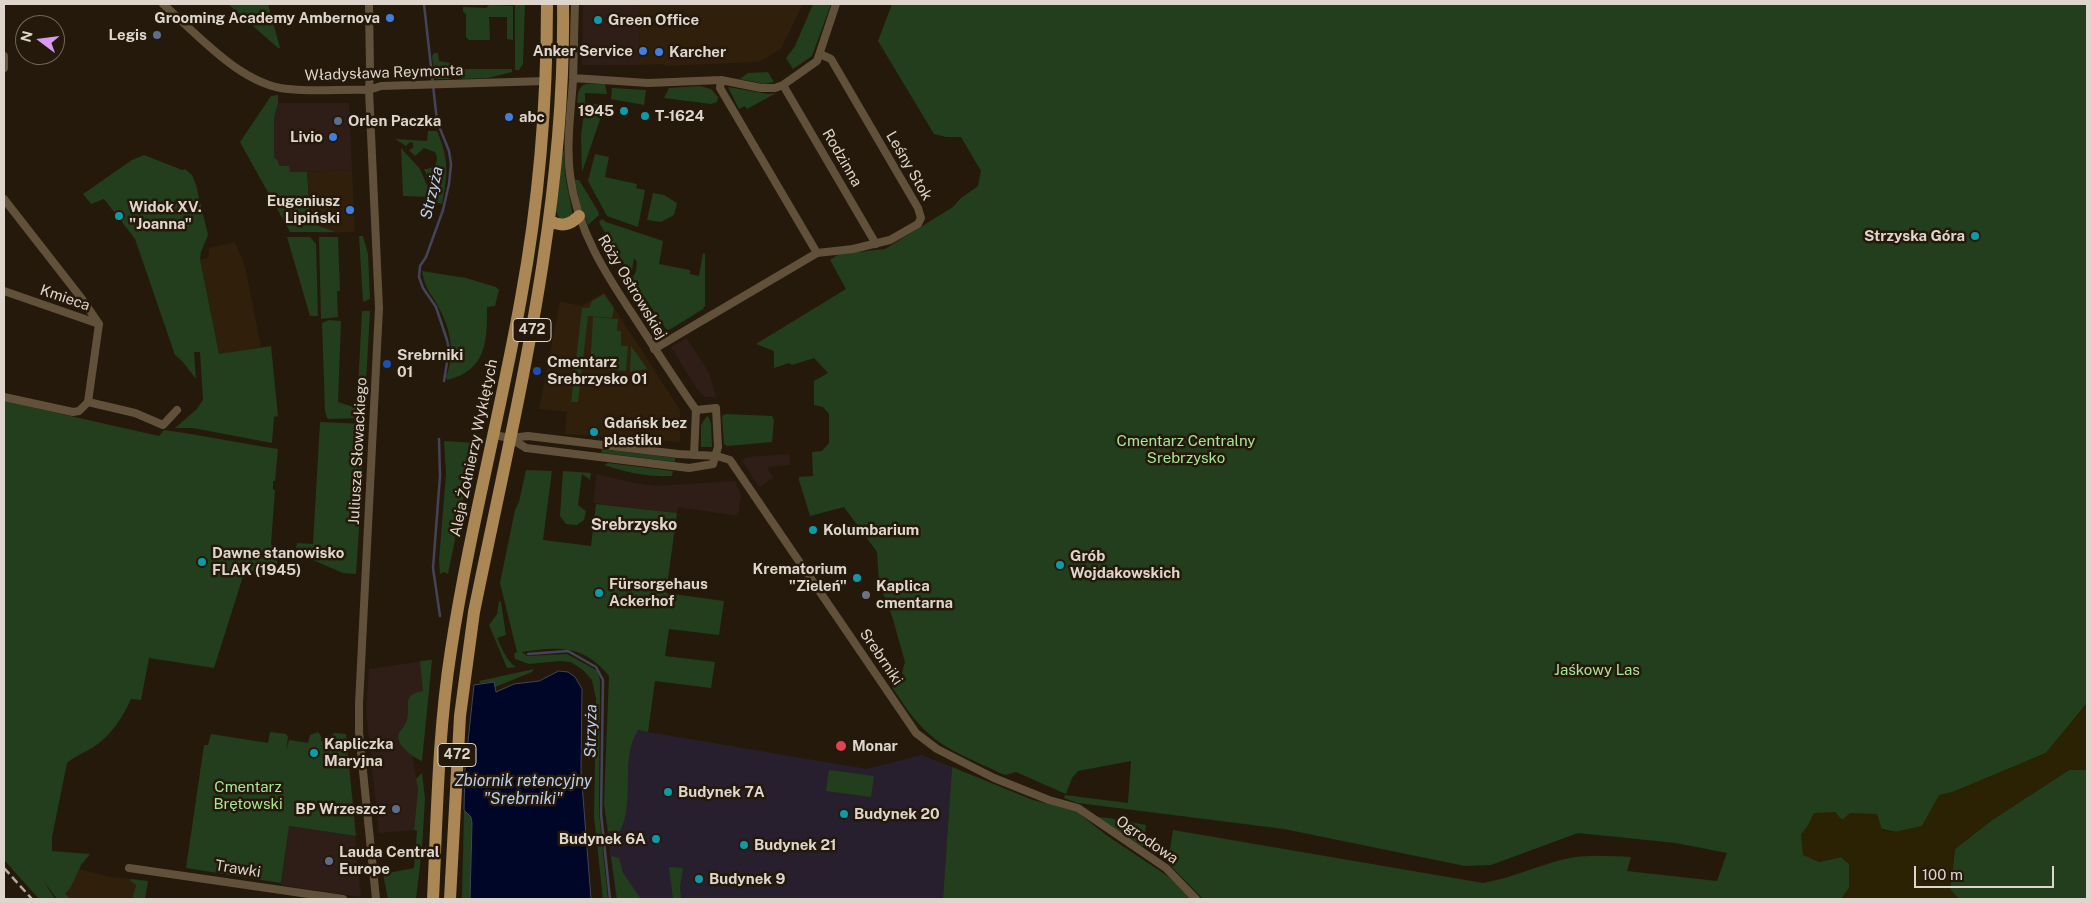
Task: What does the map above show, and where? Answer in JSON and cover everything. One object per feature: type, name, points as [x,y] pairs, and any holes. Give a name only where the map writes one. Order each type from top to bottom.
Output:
[{"type":"main road","name":"Aleja Żołnierzy Wyklętych","points":[[433,899],[439,762],[448,667],[461,590],[522,296],[540,150],[545,81],[547,4]]},
{"type":"main road","name":"472","points":[[450,899],[457,751],[474,612],[525,368],[550,221],[561,97],[563,4]]},
{"type":"main road","points":[[550,221],[555,224],[566,225],[579,216]]},
{"type":"street","name":"Władysława Reymonta","points":[[163,4],[226,59],[243,72],[267,85],[289,89],[369,90],[381,86],[545,81]]},
{"type":"street","name":"Juliusza Słowackiego","points":[[369,4],[369,90],[379,308],[359,732],[376,899]]},
{"type":"street","name":"Róży Ostrowskiej","points":[[574,4],[569,159],[572,189],[579,216],[595,256],[654,349],[696,410]]},
{"type":"street","points":[[573,78],[648,83],[721,80],[761,88],[775,88],[783,85],[817,61],[836,4]]},
{"type":"street","name":"Leśny Stok","points":[[654,349],[817,254],[890,240],[918,224],[921,218],[918,208],[831,59],[820,54]]},
{"type":"street","points":[[4,56],[4,68]]},
{"type":"street","points":[[721,80],[720,88],[817,254]]},
{"type":"street","name":"Rodzinna","points":[[783,85],[876,244]]},
{"type":"street","points":[[4,199],[82,299],[99,324]]},
{"type":"street","name":"Kmieca","points":[[4,291],[99,324],[88,402]]},
{"type":"street","points":[[4,397],[73,412],[79,411],[88,402],[135,413],[163,425],[177,410]]},
{"type":"street","points":[[694,454],[696,410],[716,408],[716,456]]},
{"type":"street","name":"Srebrniki","points":[[494,435],[510,438],[528,436],[678,454],[716,456],[730,460],[916,733],[938,749],[994,778],[1049,800],[1078,808]]},
{"type":"street","name":"Srebrniki","points":[[510,438],[526,448],[689,468],[713,464],[716,456]]},
{"type":"street","points":[[597,456],[598,445]]},
{"type":"street","name":"Ogrodowa","points":[[1078,808],[1166,868],[1196,899]]},
{"type":"street","name":"Trawki","points":[[128,868],[343,899]]},
{"type":"shaded area","points":[[583,4],[640,4],[639,65],[582,65]]},
{"type":"shaded area","points":[[640,4],[803,4],[781,49],[759,62],[665,66],[665,64],[639,65]]},
{"type":"shaded area","points":[[275,103],[349,103],[352,170],[274,173],[266,123]]},
{"type":"shaded area","points":[[352,170],[355,232],[319,233],[312,229],[307,172]]},
{"type":"shaded area","points":[[235,242],[245,266],[261,347],[219,355],[200,259],[208,258],[209,248]]},
{"type":"shaded area","points":[[604,292],[680,410],[680,442],[565,434],[567,412],[539,409],[560,301],[581,306]]},
{"type":"shaded area","points":[[687,338],[709,373],[716,397],[705,397],[697,389],[671,347]]},
{"type":"shaded area","points":[[790,454],[790,465],[767,467],[773,478],[759,487],[742,461],[747,457]]},
{"type":"shaded area","points":[[597,474],[656,486],[735,481],[741,495],[738,516],[678,507],[677,513],[593,503]]},
{"type":"shaded area","points":[[431,660],[428,684],[409,737],[418,789],[414,830],[379,833],[366,711],[369,669]]},
{"type":"shaded area","points":[[607,725],[867,769],[921,755],[952,767],[943,899],[616,899],[604,804]]},
{"type":"shaded area","points":[[289,826],[355,836],[361,897],[281,885]]},
{"type":"shaded area","points":[[79,869],[111,877],[131,879],[130,881],[136,885],[132,899],[71,899],[65,894],[71,887]]},
{"type":"green space","points":[[228,4],[268,4],[280,48],[278,48]]},
{"type":"green space","points":[[515,4],[525,4],[523,64],[519,70],[515,70]]},
{"type":"green space","points":[[813,4],[831,4],[812,56],[793,69],[786,58],[795,46]]},
{"type":"green space","points":[[892,4],[2087,4],[2087,703],[2046,753],[1953,792],[1940,795],[1922,826],[1896,832],[1814,813],[1801,835],[1819,862],[1841,857],[1849,864],[1849,888],[1841,899],[1203,899],[1168,863],[1173,830],[1483,883],[1581,856],[1631,857],[1627,871],[1717,881],[1727,853],[1676,843],[1578,833],[1491,865],[1465,866],[1284,829],[1078,803],[1064,798],[1065,795],[1128,803],[1131,761],[1078,771],[1072,778],[1066,794],[1016,772],[1006,775],[1000,773],[953,750],[936,739],[918,723],[892,687],[899,677],[902,679],[905,677],[902,673],[905,662],[892,616],[879,583],[877,552],[844,507],[810,516],[799,480],[799,477],[813,476],[812,452],[822,451],[829,443],[829,414],[823,407],[814,405],[814,381],[828,373],[814,358],[774,368],[774,351],[756,344],[846,289],[830,260],[839,254],[885,249],[953,207],[961,198],[978,186],[981,171],[961,137],[946,137],[934,134],[878,41]]},
{"type":"green space","points":[[489,5],[513,6],[513,40],[507,39],[507,17],[489,17],[490,40],[469,40],[466,37],[466,14],[463,12],[463,7],[486,8]]},
{"type":"green space","points":[[434,53],[438,53],[439,61],[451,63],[449,79],[435,79],[432,56]]},
{"type":"green space","points":[[462,69],[512,69],[512,72],[488,78],[462,79]]},
{"type":"green space","points":[[768,72],[774,82],[764,84],[740,79],[748,73]]},
{"type":"green space","points":[[586,84],[605,84],[607,94],[585,93],[585,103],[605,105],[582,172],[581,136],[585,104],[577,103],[579,89]]},
{"type":"green space","points":[[700,86],[711,89],[718,97],[717,102],[711,104],[664,98],[669,88]]},
{"type":"green space","points":[[728,87],[768,94],[776,93],[747,109],[745,106],[739,109]]},
{"type":"green space","points":[[612,88],[646,90],[644,105],[611,99]]},
{"type":"green space","points":[[278,95],[274,117],[274,157],[278,161],[279,166],[289,166],[290,172],[307,172],[310,216],[313,224],[336,232],[290,232],[240,142],[271,96]]},
{"type":"green space","points":[[428,131],[437,131],[444,150],[446,175],[442,204],[438,203],[432,187],[439,186],[440,180],[434,178],[430,182],[424,169],[431,168],[436,164],[435,152],[424,148],[415,156],[409,150],[413,148],[413,143],[410,142],[406,146],[395,139],[427,141]]},
{"type":"green space","points":[[401,148],[420,169],[432,197],[403,196]]},
{"type":"green space","points":[[562,151],[564,151],[565,175],[572,211],[572,215],[565,220],[559,218],[556,211]]},
{"type":"green space","points":[[595,154],[609,157],[605,177],[637,184],[636,188],[645,190],[638,227],[607,216],[588,181]]},
{"type":"green space","points":[[144,155],[182,170],[185,169],[192,175],[196,185],[208,235],[200,259],[219,354],[271,346],[278,416],[274,417],[272,443],[193,428],[175,428],[197,409],[203,400],[200,352],[194,352],[196,379],[175,355],[135,239],[104,199],[91,204],[83,194],[132,160]]},
{"type":"green space","points":[[575,180],[579,180],[598,211],[599,215],[588,225],[580,205]]},
{"type":"green space","points":[[653,193],[664,195],[677,203],[674,215],[661,222],[647,220]]},
{"type":"green space","points":[[602,219],[663,241],[659,264],[690,270],[690,274],[699,276],[703,253],[705,254],[705,306],[703,309],[669,330],[666,329],[632,279],[636,271],[637,262],[634,258],[632,270],[629,271],[601,226],[599,222]]},
{"type":"green space","points":[[359,236],[363,236],[368,254],[370,299],[363,302]]},
{"type":"green space","points":[[287,237],[310,237],[316,244],[318,316],[310,316]]},
{"type":"green space","points":[[319,237],[338,237],[340,291],[337,291],[338,317],[321,319]]},
{"type":"green space","points":[[422,271],[466,278],[496,287],[499,290],[495,306],[487,307],[485,342],[477,361],[470,369],[447,380],[451,357],[450,337],[444,318],[426,286]]},
{"type":"green space","points":[[604,294],[614,308],[612,318],[588,316],[578,402],[571,402],[582,308],[589,308],[592,301]]},
{"type":"green space","points":[[362,311],[370,311],[364,418],[329,419],[325,411],[322,323],[329,320],[341,321],[338,402],[357,408]]},
{"type":"green space","points":[[593,317],[618,319],[617,331],[621,331],[621,346],[628,346],[626,371],[590,368]]},
{"type":"green space","points":[[631,346],[646,367],[647,369],[630,372]]},
{"type":"green space","points":[[4,401],[159,436],[164,430],[278,449],[275,481],[273,481],[273,490],[275,490],[271,545],[278,546],[277,566],[297,569],[297,575],[245,570],[214,668],[149,658],[141,700],[131,699],[120,720],[105,738],[67,763],[52,837],[52,851],[90,854],[81,865],[71,887],[65,894],[71,899],[57,899],[43,880],[55,899],[39,899],[4,860]]},
{"type":"green space","points":[[726,414],[772,416],[774,420],[772,442],[727,446],[724,444],[722,418]]},
{"type":"green space","points":[[707,416],[711,424],[712,447],[701,447],[701,425]]},
{"type":"green space","points":[[320,422],[364,424],[361,485],[357,486],[356,495],[361,497],[356,574],[343,573],[299,554],[296,549],[297,543],[313,544]]},
{"type":"green space","points":[[444,441],[476,443],[477,446],[464,495],[448,574],[444,572],[440,574],[439,560],[446,474]]},
{"type":"green space","points":[[602,449],[675,458],[675,462],[603,453],[601,452]]},
{"type":"green space","points":[[608,463],[673,471],[672,476],[646,475],[604,465]]},
{"type":"green space","points":[[526,470],[552,471],[543,540],[591,546],[596,504],[677,513],[666,593],[724,601],[719,635],[669,629],[665,656],[715,662],[711,688],[655,681],[648,732],[638,730],[629,754],[627,806],[625,819],[620,831],[608,831],[604,804],[609,676],[590,658],[570,650],[547,649],[522,652],[527,656],[567,654],[598,671],[600,681],[599,813],[608,899],[603,899],[594,817],[596,699],[592,680],[583,670],[571,662],[559,661],[529,664],[515,659],[514,654],[517,652],[500,583],[515,510],[519,502]]},
{"type":"green space","points":[[563,471],[591,473],[590,480],[582,474],[578,505],[586,511],[584,520],[577,525],[566,524],[560,516]]},
{"type":"green space","points":[[499,601],[501,602],[506,635],[497,638],[507,658],[516,667],[507,668],[489,625],[497,614]]},
{"type":"green space","points":[[432,660],[422,761],[414,757],[402,746],[398,737],[406,724],[409,698],[423,691],[420,661]]},
{"type":"green space","points":[[534,669],[532,672],[495,687],[493,682],[480,683],[479,681]]},
{"type":"green space","name":"Cmentarz Brętowski","points":[[270,732],[286,734],[288,737],[286,751],[289,740],[308,743],[310,735],[318,732],[321,736],[321,741],[330,743],[334,733],[346,734],[356,836],[289,826],[281,883],[186,868],[204,745],[208,745],[211,734],[268,743]]},
{"type":"green space","points":[[952,767],[1033,800],[1076,811],[1106,835],[1169,877],[1193,899],[943,899]]},
{"type":"green space","points":[[829,770],[874,776],[871,797],[826,791]]},
{"type":"green space","points":[[2069,770],[2087,770],[2087,899],[1959,899],[1950,890],[1955,849],[1992,820]]},
{"type":"green space","points":[[422,773],[425,798],[422,849],[416,899],[388,899],[383,874],[414,868],[417,831],[414,830],[418,789],[416,779]]},
{"type":"green space","points":[[464,810],[471,817],[472,823],[470,899],[462,899]]},
{"type":"green space","points":[[1097,817],[1146,825],[1143,847]]},
{"type":"green space","points":[[611,856],[619,858],[623,873],[641,899],[617,899]]},
{"type":"green space","points":[[669,867],[683,868],[680,887],[681,899],[673,899]]},
{"type":"green space","points":[[131,879],[148,881],[145,899],[132,899],[136,885],[130,881]]},
{"type":"sand","points":[[2087,703],[2087,770],[2069,770],[1992,820],[1955,849],[1950,889],[1959,899],[1841,899],[1849,888],[1849,864],[1841,857],[1819,862],[1803,855],[1801,835],[1814,813],[1835,812],[1842,820],[1850,813],[1877,814],[1882,830],[1896,832],[1922,826],[1939,795],[1953,792],[2046,753]]},
{"type":"water","name":"Zbiornik retencyjny \"Srebrniki\"","points":[[559,671],[568,672],[575,677],[582,689],[581,771],[591,899],[470,899],[472,823],[471,817],[464,810],[465,770],[474,685],[494,682],[496,692],[514,684],[539,681]]},
{"type":"waterway","name":"Strzyża","points":[[424,4],[437,121],[449,151],[451,164],[443,210],[426,257],[420,266],[419,277],[423,288],[436,307],[447,340],[449,350],[444,381]]},
{"type":"waterway","name":"Strzyża","points":[[439,439],[440,476],[433,568],[440,616]]},
{"type":"waterway","name":"Strzyża","points":[[528,654],[568,651],[596,667],[603,680],[601,814],[610,899]]},
{"type":"railway","points":[[4,868],[32,899]]},
{"type":"place","name":"Grooming Academy Ambernova","points":[[390,18]]},
{"type":"place","name":"Green Office","points":[[598,20]]},
{"type":"place","name":"Legis","points":[[157,35]]},
{"type":"place","name":"Anker Service","points":[[643,51]]},
{"type":"place","name":"Karcher","points":[[659,52]]},
{"type":"place","name":"1945","points":[[624,111]]},
{"type":"place","name":"T-1624","points":[[645,116]]},
{"type":"place","name":"abc","points":[[509,117]]},
{"type":"place","name":"Orlen Paczka","points":[[338,121]]},
{"type":"place","name":"Livio","points":[[333,137]]},
{"type":"place","name":"Eugeniusz Lipiński","points":[[350,210]]},
{"type":"place","name":"Widok XV. \"Joanna\"","points":[[119,216]]},
{"type":"place","name":"Strzyska Góra","points":[[1975,236]]},
{"type":"place","name":"Srebrniki 01","points":[[387,364]]},
{"type":"place","name":"Cmentarz Srebrzysko 01","points":[[537,371]]},
{"type":"place","name":"Gdańsk bez plastiku","points":[[594,432]]},
{"type":"place","name":"Kolumbarium","points":[[813,530]]},
{"type":"place","name":"Dawne stanowisko FLAK (1945)","points":[[202,562]]},
{"type":"place","name":"Grób Wojdakowskich","points":[[1060,565]]},
{"type":"place","name":"Krematorium \"Zieleń\"","points":[[857,578]]},
{"type":"place","name":"Fürsorgehaus Ackerhof","points":[[599,593]]},
{"type":"place","name":"Kaplica cmentarna","points":[[866,595]]},
{"type":"place","name":"Monar","points":[[841,746]]},
{"type":"place","name":"Kapliczka Maryjna","points":[[314,753]]},
{"type":"place","name":"Budynek 7A","points":[[668,792]]},
{"type":"place","name":"BP Wrzeszcz","points":[[396,809]]},
{"type":"place","name":"Budynek 20","points":[[844,814]]},
{"type":"place","name":"Budynek 6A","points":[[656,839]]},
{"type":"place","name":"Budynek 21","points":[[744,845]]},
{"type":"place","name":"Lauda Central Europe","points":[[329,861]]},
{"type":"place","name":"Budynek 9","points":[[699,879]]},
{"type":"district","name":"Srebrzysko","points":[[634,525]]},
{"type":"park label","name":"Cmentarz Centralny Srebrzysko","points":[[1186,450]]},
{"type":"park label","name":"Jaśkowy Las","points":[[1597,670]]}]
